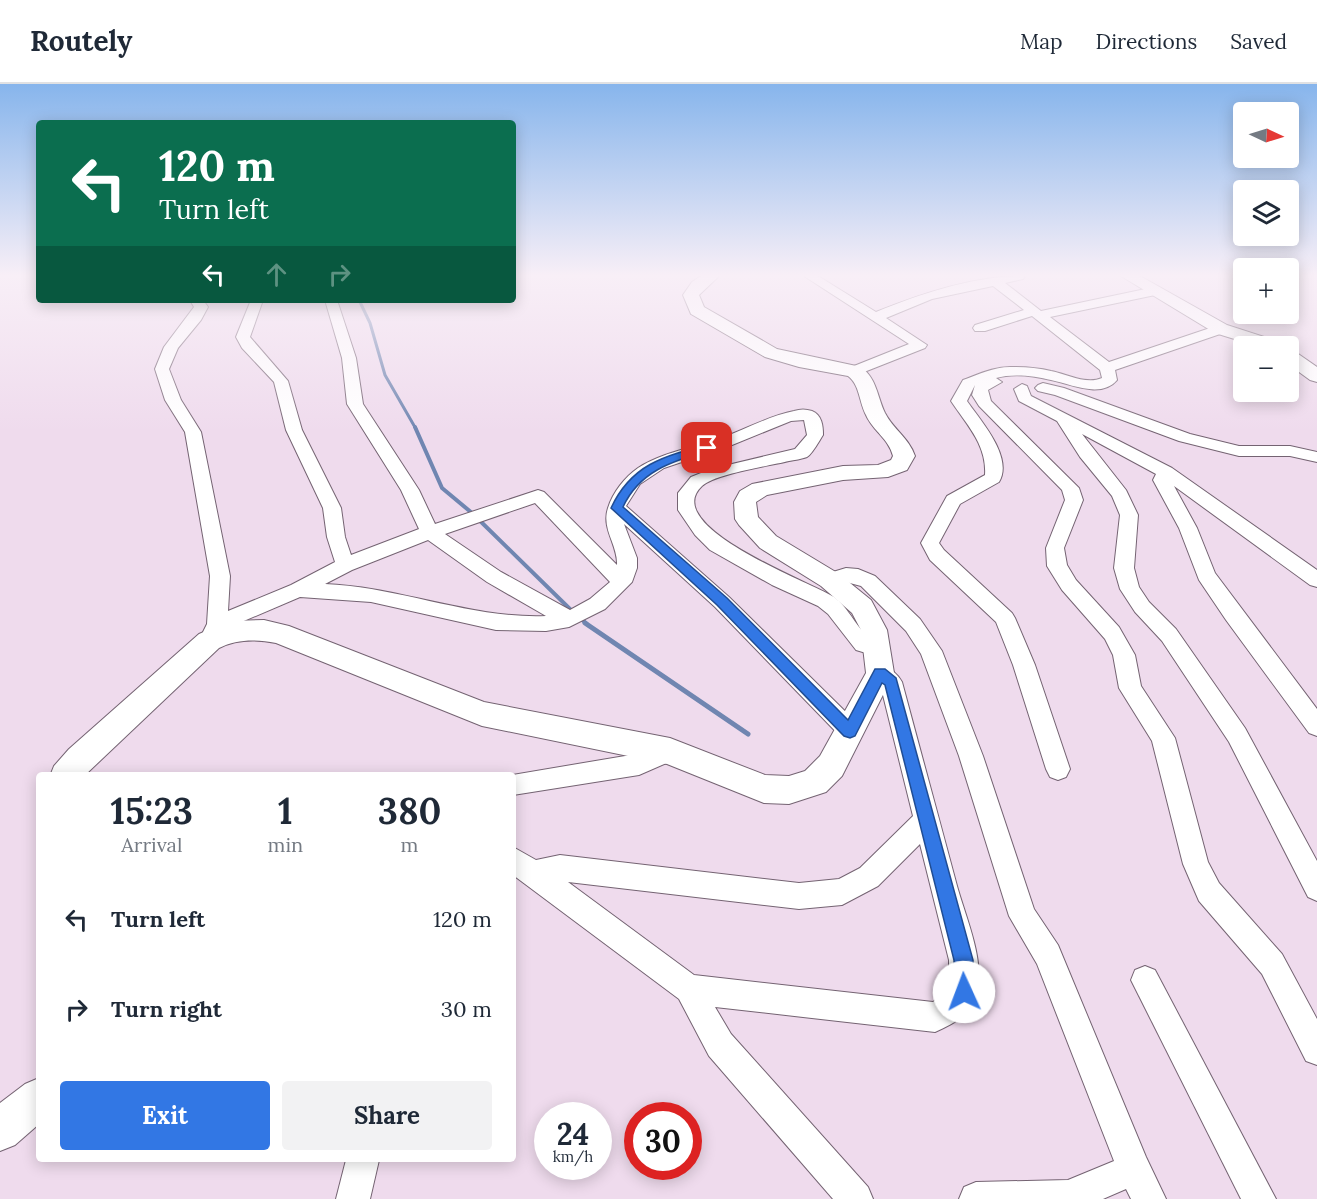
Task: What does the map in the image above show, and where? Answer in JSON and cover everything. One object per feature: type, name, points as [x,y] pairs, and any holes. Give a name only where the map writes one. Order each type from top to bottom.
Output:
[{"type":"main road","points":[[68,772],[80,758],[213,632],[264,630],[280,633],[482,714],[670,751],[764,789],[789,790],[815,782],[831,766],[850,731],[878,660],[874,630],[862,607],[830,580],[768,542],[747,519],[745,502],[748,496],[760,489],[777,484],[843,473],[869,474],[899,465],[904,456],[901,446],[876,416],[863,378],[854,371],[799,361],[771,353],[728,328]]},
{"type":"main road","points":[[1221,328],[1245,336]]},
{"type":"main road","points":[[1299,363],[1317,376]]},
{"type":"main road","points":[[0,1130],[36,1100]]},
{"type":"street","points":[[187,328],[171,347],[162,369],[173,400],[194,432],[220,576],[213,632]]},
{"type":"street","points":[[246,328],[243,337],[247,345],[281,381],[294,430],[332,508],[336,537],[345,565]]},
{"type":"street","points":[[340,328],[349,358],[355,404],[410,490],[430,532],[494,578],[569,619]]},
{"type":"street","points":[[854,371],[920,345],[893,328]]},
{"type":"street","points":[[1056,328],[1107,368],[1110,380],[1103,385],[1089,385],[1051,375],[1011,371],[968,383],[958,401],[982,429],[995,465],[993,478],[953,500],[930,543],[937,555],[1005,618],[1024,664],[1058,769]]},
{"type":"street","points":[[1107,368],[1221,328]]},
{"type":"street","points":[[992,378],[1022,389],[1033,386],[1059,391],[1185,438],[1239,451],[1290,452],[1317,457]]},
{"type":"street","points":[[992,378],[981,388],[980,395],[984,403],[1070,488],[1074,500],[1055,548],[1058,566],[1069,585],[1112,633],[1124,655],[1130,688],[1163,738],[1196,864],[1209,892],[1272,964],[1317,1050]]},
{"type":"street","points":[[1022,389],[1024,398],[1166,472],[1317,580]]},
{"type":"street","points":[[298,590],[369,594],[475,619],[539,625],[569,619],[601,602],[622,582],[628,569],[627,558],[614,528],[617,508],[624,491],[646,470],[669,459],[726,442],[798,414],[808,414],[814,422],[815,435],[801,453],[717,473],[697,481],[687,493],[687,510],[702,531],[717,545],[779,580],[825,601],[835,609],[878,660],[891,682],[963,960],[964,992],[956,1007],[935,1017],[689,989]]},
{"type":"street","points":[[1061,416],[1086,453],[1120,494],[1130,515],[1124,568],[1130,589],[1169,636],[1237,735],[1317,888]]},
{"type":"street","points":[[1166,472],[1161,480],[1188,528],[1206,575],[1233,615],[1317,726]]},
{"type":"street","points":[[213,632],[345,565],[430,532],[538,496],[622,582]]},
{"type":"street","points":[[617,508],[722,602],[850,731]]},
{"type":"street","points":[[830,580],[846,574],[868,581],[913,625],[931,651],[971,756],[1023,916],[1048,955],[1134,1169],[1149,1199]]},
{"type":"street","points":[[516,784],[639,764],[670,751]]},
{"type":"street","points":[[524,867],[560,868],[799,896],[842,892],[869,877],[927,820]]},
{"type":"street","points":[[524,867],[689,989],[720,1045],[856,1199]]},
{"type":"street","points":[[1145,980],[1259,1199]]},
{"type":"street","points":[[353,1199],[362,1162]]},
{"type":"street","points":[[976,1199],[1068,1197],[1134,1169]]},
{"type":"waterway","points":[[371,328],[385,375],[415,428]]},
{"type":"waterway","points":[[415,428],[442,488],[472,513],[573,612]]},
{"type":"waterway","points":[[580,618],[587,624]]},
{"type":"waterway","points":[[585,623],[748,734]]},
{"type":"route","points":[[707,448],[669,459],[646,470],[624,491],[617,508],[722,602],[850,731],[880,673],[891,682],[963,960],[964,992]]}]
